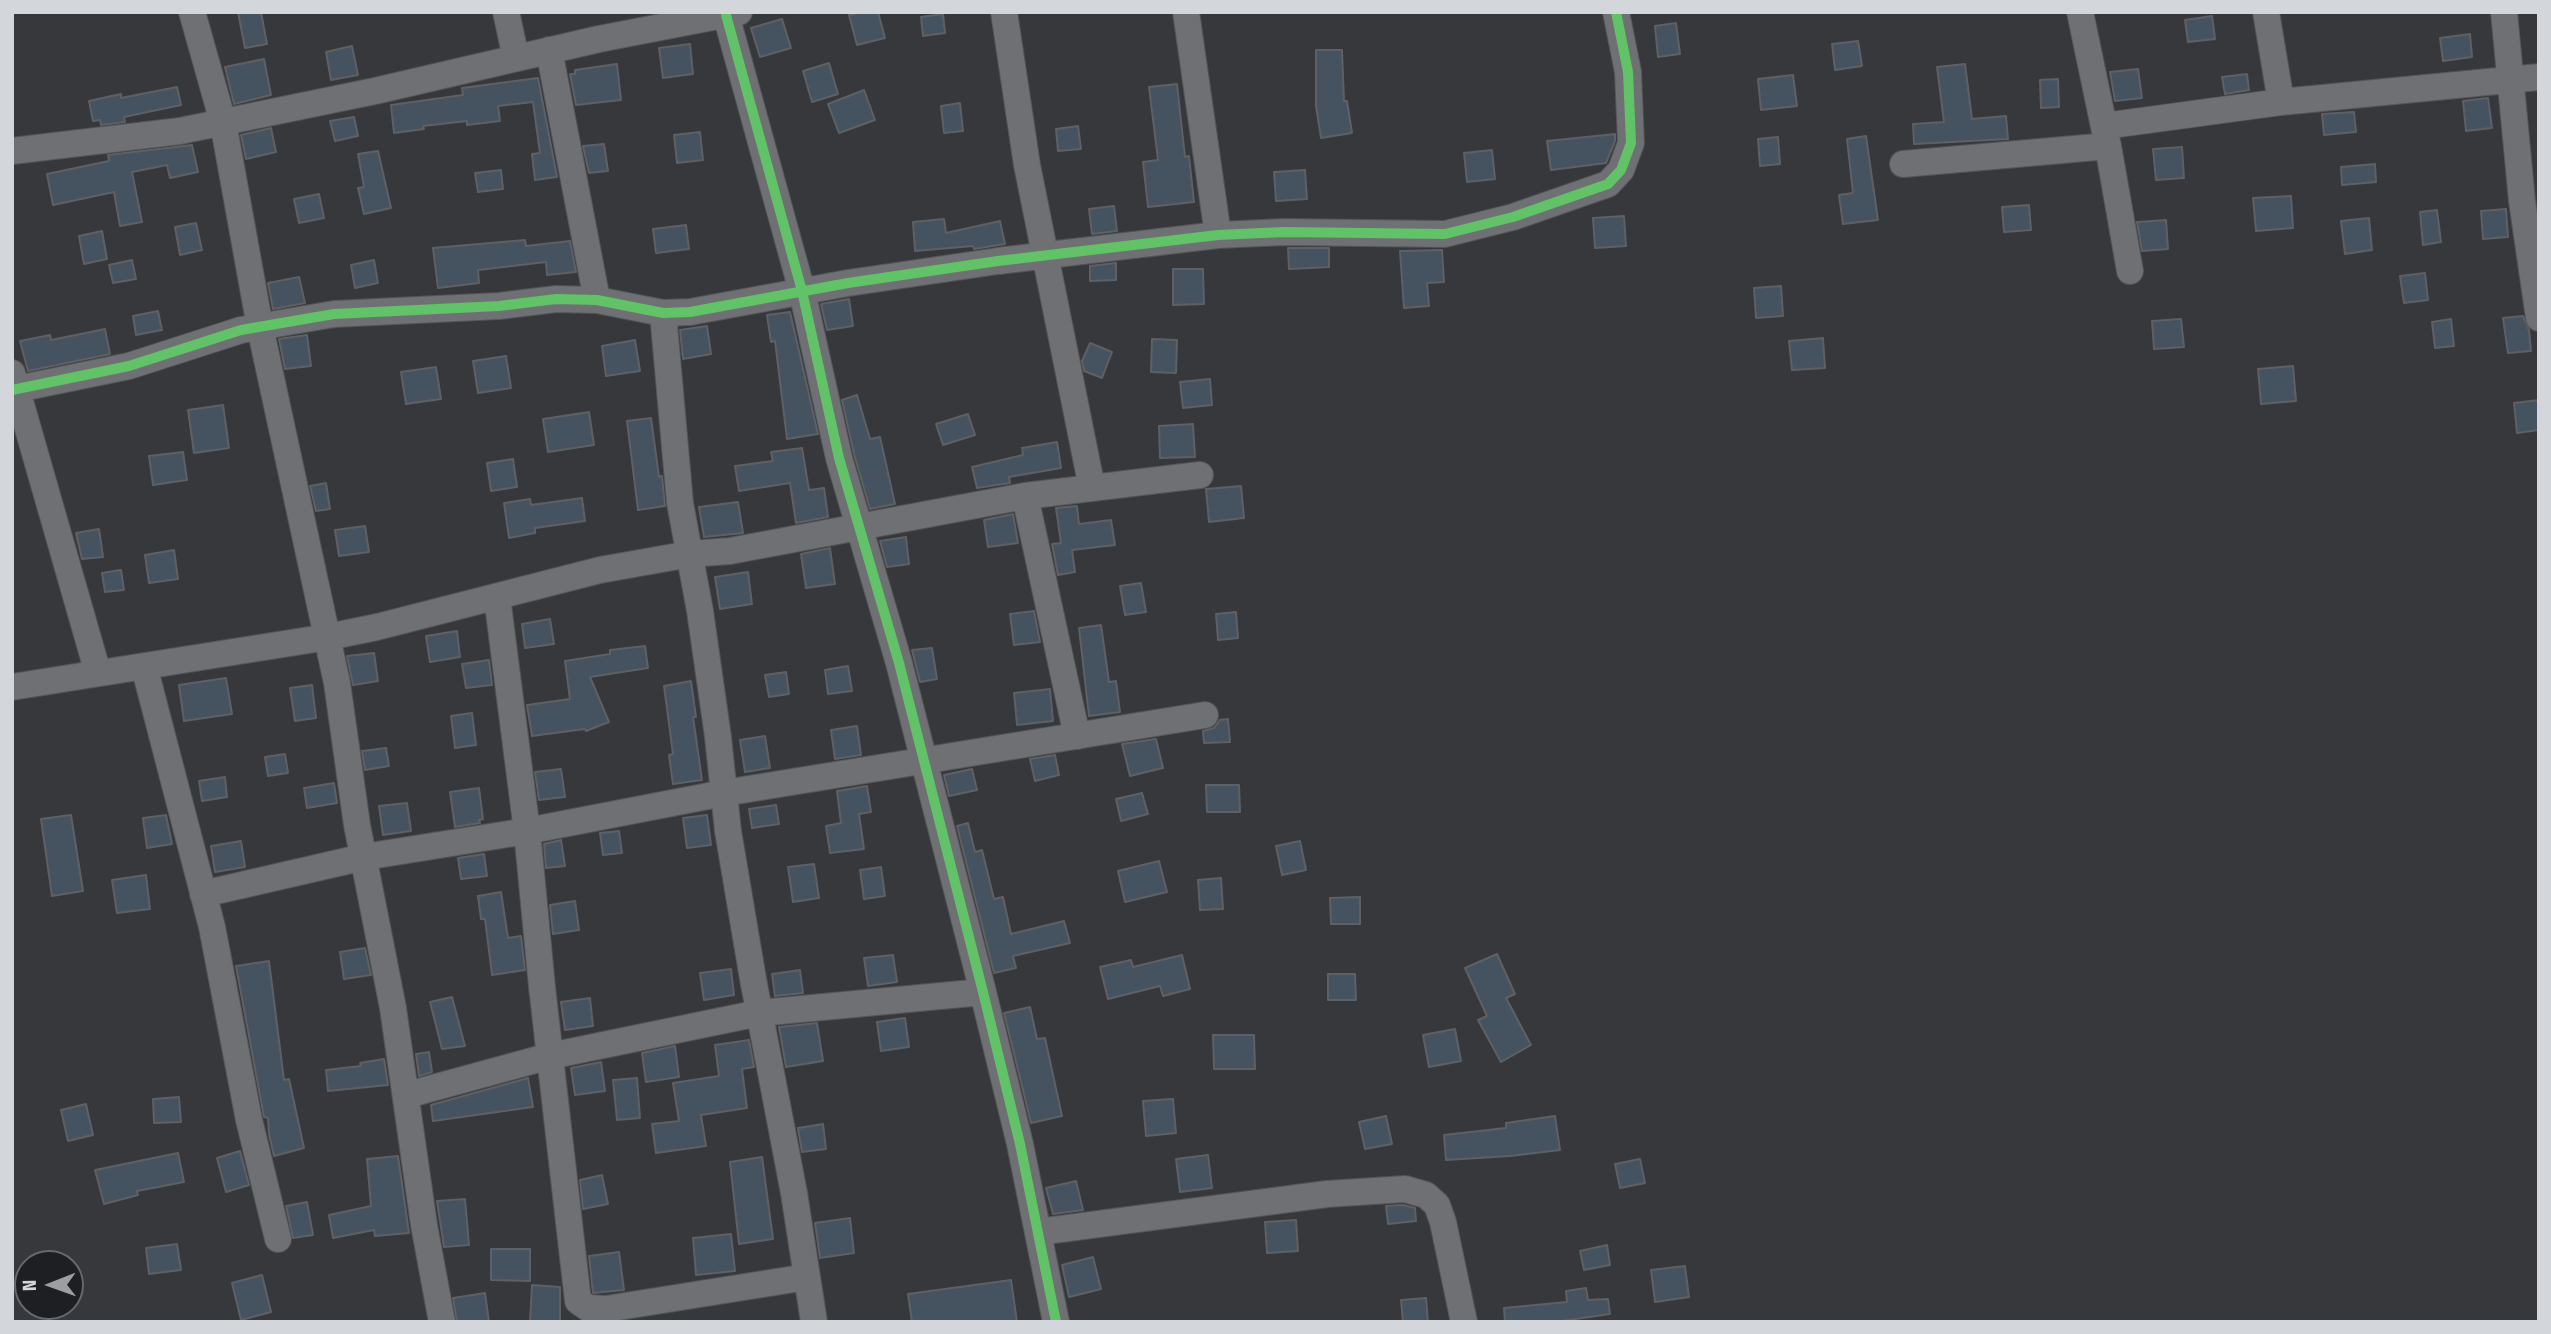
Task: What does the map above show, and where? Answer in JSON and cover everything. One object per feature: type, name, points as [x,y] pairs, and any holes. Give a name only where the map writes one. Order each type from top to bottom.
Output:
[{"type":"street","points":[[191,12],[223,122],[260,327],[337,683],[364,857],[407,1096],[424,1225],[442,1322]]},
{"type":"street","points":[[506,12],[516,58]]},
{"type":"street","points":[[1004,12],[1027,165],[1092,488]]},
{"type":"street","points":[[1185,12],[1218,235]]},
{"type":"street","points":[[98,673],[14,384],[129,366],[196,343],[260,327],[334,314],[499,306],[556,299],[597,300],[663,313],[690,312],[802,291],[998,261],[1218,235],[1284,232],[1445,234],[1513,217],[1608,184],[1620,170],[1631,143],[1628,72],[1616,12]]},
{"type":"street","points":[[2080,12],[2130,271]]},
{"type":"street","points":[[2266,12],[2281,102]]},
{"type":"street","points":[[2504,12],[2522,201],[2539,318]]},
{"type":"street","points":[[12,151],[180,131],[732,13],[802,291],[839,458],[899,663],[983,992],[1020,1144],[1056,1322]]},
{"type":"street","points":[[549,50],[597,300]]},
{"type":"street","points":[[1903,164],[2106,136],[2281,102],[2539,77]]},
{"type":"street","points":[[663,313],[680,503],[700,611],[728,831],[794,1194],[814,1322]]},
{"type":"street","points":[[12,687],[328,637],[600,570],[690,554],[730,551],[1025,496],[1200,475]]},
{"type":"street","points":[[1025,496],[1077,736]]},
{"type":"street","points":[[498,597],[527,831],[578,1301],[587,1308],[606,1309],[807,1277]]},
{"type":"street","points":[[144,666],[212,928],[249,1120],[278,1239]]},
{"type":"street","points":[[203,894],[364,857],[527,831],[724,793],[1205,715]]},
{"type":"street","points":[[407,1096],[550,1056],[759,1013],[983,992]]},
{"type":"street","points":[[1038,1232],[1326,1194],[1405,1189],[1426,1195],[1437,1205],[1464,1322]]},
{"type":"building","points":[[238,12],[261,12],[267,44],[245,48]]},
{"type":"building","points":[[878,12],[885,38],[857,45],[849,15]]},
{"type":"building","points":[[943,14],[945,33],[923,36],[921,17]]},
{"type":"building","points":[[2212,16],[2215,39],[2188,42],[2185,20]]},
{"type":"building","points":[[782,19],[791,48],[760,57],[751,28]]},
{"type":"building","points":[[1676,23],[1680,54],[1658,57],[1655,26]]},
{"type":"building","points":[[2470,34],[2472,57],[2443,61],[2440,38]]},
{"type":"building","points":[[1858,41],[1862,66],[1835,70],[1832,44]]},
{"type":"building","points":[[690,44],[693,74],[663,78],[659,48]]},
{"type":"building","points":[[352,46],[358,75],[331,80],[326,52]]},
{"type":"building","points":[[1316,50],[1342,50],[1344,101],[1347,101],[1352,133],[1321,138],[1316,106]]},
{"type":"building","points":[[264,59],[271,95],[234,104],[225,67]]},
{"type":"building","points":[[829,63],[838,94],[812,102],[803,71]]},
{"type":"building","points":[[617,64],[621,100],[576,105],[570,74],[575,74],[575,70]]},
{"type":"building","points":[[1965,64],[1972,119],[2006,116],[2008,139],[1914,144],[1913,124],[1944,122],[1937,67]]},
{"type":"building","points":[[2138,69],[2142,98],[2115,101],[2110,72]]},
{"type":"building","points":[[2247,74],[2249,90],[2225,94],[2222,77]]},
{"type":"building","points":[[1793,75],[1797,106],[1761,110],[1758,79]]},
{"type":"building","points":[[538,78],[557,177],[535,180],[532,154],[540,153],[533,102],[498,106],[500,121],[467,125],[467,121],[423,126],[424,129],[394,133],[391,105],[463,95],[462,88]]},
{"type":"building","points":[[2058,79],[2059,107],[2041,108],[2040,80]]},
{"type":"building","points":[[1177,84],[1185,157],[1189,156],[1194,202],[1148,207],[1143,162],[1158,160],[1149,87]]},
{"type":"building","points":[[177,87],[181,105],[124,117],[125,122],[101,125],[100,120],[93,121],[89,101]]},
{"type":"building","points":[[864,90],[875,120],[839,133],[828,104]]},
{"type":"building","points":[[2488,98],[2492,128],[2466,131],[2463,101]]},
{"type":"building","points":[[960,103],[963,131],[944,133],[941,106]]},
{"type":"building","points":[[2354,112],[2356,132],[2324,135],[2322,114]]},
{"type":"building","points":[[354,117],[358,136],[335,141],[330,121]]},
{"type":"building","points":[[1078,126],[1081,149],[1058,151],[1056,129]]},
{"type":"building","points":[[271,128],[276,152],[246,159],[241,135]]},
{"type":"building","points":[[700,132],[703,160],[677,163],[674,135]]},
{"type":"building","points":[[1615,134],[1606,163],[1551,170],[1547,141]]},
{"type":"building","points":[[1866,136],[1878,220],[1843,224],[1839,195],[1853,193],[1847,139]]},
{"type":"building","points":[[1778,137],[1780,164],[1760,166],[1758,139]]},
{"type":"building","points":[[604,144],[608,171],[589,173],[583,146]]},
{"type":"building","points":[[192,145],[198,172],[170,178],[167,165],[132,172],[142,222],[120,226],[114,192],[53,205],[47,174],[109,161],[108,155]]},
{"type":"building","points":[[2182,147],[2184,178],[2156,180],[2153,149]]},
{"type":"building","points":[[1492,150],[1495,179],[1467,182],[1464,153]]},
{"type":"building","points":[[378,151],[391,208],[364,214],[358,188],[364,187],[358,154]]},
{"type":"building","points":[[2375,164],[2376,182],[2342,185],[2341,167]]},
{"type":"building","points":[[501,170],[503,189],[478,192],[475,173]]},
{"type":"building","points":[[1305,170],[1307,199],[1276,201],[1274,172]]},
{"type":"building","points":[[319,194],[324,218],[299,223],[294,199]]},
{"type":"building","points":[[2291,196],[2293,228],[2256,231],[2253,198]]},
{"type":"building","points":[[2029,205],[2031,230],[2004,232],[2002,207]]},
{"type":"building","points":[[1114,206],[1117,231],[1092,234],[1089,209]]},
{"type":"building","points":[[2506,209],[2508,237],[2483,239],[2481,211]]},
{"type":"building","points":[[2437,210],[2441,242],[2423,245],[2420,212]]},
{"type":"building","points":[[1624,216],[1626,246],[1595,248],[1593,218]]},
{"type":"building","points":[[2369,218],[2372,250],[2345,254],[2341,221]]},
{"type":"building","points":[[944,219],[946,233],[1000,221],[1005,244],[974,249],[973,246],[915,251],[913,222]]},
{"type":"building","points":[[2166,220],[2168,249],[2142,251],[2137,222]]},
{"type":"building","points":[[196,223],[202,250],[180,255],[175,227]]},
{"type":"building","points":[[686,225],[689,249],[656,253],[653,229]]},
{"type":"building","points":[[102,231],[107,259],[84,264],[79,236]]},
{"type":"building","points":[[525,240],[526,246],[570,241],[576,272],[547,275],[546,262],[478,270],[479,283],[438,288],[433,248]]},
{"type":"building","points":[[1288,248],[1329,248],[1329,267],[1289,269]]},
{"type":"building","points":[[1442,250],[1444,282],[1427,283],[1429,306],[1404,308],[1400,251]]},
{"type":"building","points":[[132,260],[136,279],[113,283],[109,265]]},
{"type":"building","points":[[374,260],[378,283],[355,288],[351,265]]},
{"type":"building","points":[[1116,263],[1116,280],[1090,281],[1090,266]]},
{"type":"building","points":[[1173,269],[1203,269],[1204,304],[1173,305]]},
{"type":"building","points":[[2425,273],[2428,300],[2404,303],[2400,276]]},
{"type":"building","points":[[299,277],[305,303],[273,309],[268,283]]},
{"type":"building","points":[[1781,286],[1783,316],[1756,318],[1754,288]]},
{"type":"building","points":[[849,299],[853,326],[827,330],[821,304]]},
{"type":"building","points":[[158,311],[162,330],[136,335],[133,316]]},
{"type":"building","points":[[790,312],[818,434],[787,439],[775,341],[771,342],[767,315]]},
{"type":"building","points":[[2523,316],[2529,330],[2531,351],[2508,353],[2503,318]]},
{"type":"building","points":[[2181,319],[2184,347],[2154,349],[2152,321]]},
{"type":"building","points":[[2451,319],[2454,346],[2435,348],[2432,322]]},
{"type":"building","points":[[707,326],[711,354],[683,359],[680,330]]},
{"type":"building","points":[[105,329],[110,354],[28,371],[20,341],[50,335],[51,340]]},
{"type":"building","points":[[307,335],[311,366],[285,369],[279,339]]},
{"type":"building","points":[[1823,338],[1825,368],[1792,370],[1789,341]]},
{"type":"building","points":[[1152,339],[1177,340],[1176,373],[1151,372]]},
{"type":"building","points":[[635,340],[640,371],[606,376],[602,346]]},
{"type":"building","points":[[1090,343],[1112,352],[1102,378],[1084,371],[1082,361]]},
{"type":"building","points":[[506,356],[511,388],[478,393],[473,361]]},
{"type":"building","points":[[2293,366],[2296,401],[2261,404],[2258,369]]},
{"type":"building","points":[[436,367],[441,399],[406,404],[401,372]]},
{"type":"building","points":[[1210,379],[1212,405],[1183,408],[1180,382]]},
{"type":"building","points":[[857,395],[870,439],[880,437],[895,504],[870,509],[842,400]]},
{"type":"building","points":[[2539,400],[2539,430],[2517,433],[2514,403]]},
{"type":"building","points":[[223,405],[229,448],[194,453],[188,410]]},
{"type":"building","points":[[589,412],[594,445],[548,452],[543,419]]},
{"type":"building","points":[[968,414],[975,435],[943,445],[936,424]]},
{"type":"building","points":[[651,418],[665,506],[638,510],[627,421]]},
{"type":"building","points":[[1193,424],[1195,457],[1160,458],[1159,426]]},
{"type":"building","points":[[1057,442],[1061,468],[1009,477],[1010,483],[977,488],[972,467],[1023,455],[1022,448]]},
{"type":"building","points":[[802,448],[809,490],[824,488],[828,517],[796,523],[790,483],[739,491],[735,466],[773,461],[771,452]]},
{"type":"building","points":[[183,452],[187,480],[153,485],[149,456]]},
{"type":"building","points":[[513,459],[517,487],[491,491],[487,463]]},
{"type":"building","points":[[326,483],[330,509],[316,511],[310,486]]},
{"type":"building","points":[[1241,486],[1244,518],[1209,522],[1206,489]]},
{"type":"building","points":[[582,498],[585,521],[535,528],[535,533],[509,538],[504,503],[530,499],[531,505]]},
{"type":"building","points":[[738,502],[743,533],[704,537],[699,507]]},
{"type":"building","points":[[1077,506],[1079,524],[1111,520],[1115,545],[1072,550],[1075,572],[1058,575],[1052,544],[1061,543],[1056,508]]},
{"type":"building","points":[[1013,514],[1018,543],[988,547],[984,520]]},
{"type":"building","points":[[365,526],[369,552],[339,556],[335,530]]},
{"type":"building","points":[[99,529],[103,557],[82,559],[76,533]]},
{"type":"building","points":[[906,537],[909,564],[887,567],[880,541]]},
{"type":"building","points":[[830,548],[835,584],[806,588],[801,554]]},
{"type":"building","points":[[174,550],[178,579],[149,583],[145,555]]},
{"type":"building","points":[[121,570],[124,590],[105,592],[102,573]]},
{"type":"building","points":[[748,572],[752,604],[720,609],[715,577]]},
{"type":"building","points":[[1141,583],[1146,612],[1125,615],[1120,586]]},
{"type":"building","points":[[1034,611],[1040,642],[1014,645],[1010,614]]},
{"type":"building","points":[[1236,612],[1238,638],[1218,640],[1216,614]]},
{"type":"building","points":[[550,619],[554,644],[525,648],[522,624]]},
{"type":"building","points":[[1101,625],[1109,682],[1116,681],[1120,712],[1089,716],[1079,628]]},
{"type":"building","points":[[457,631],[460,657],[430,662],[426,636]]},
{"type":"building","points":[[645,646],[648,668],[590,677],[609,722],[586,731],[532,736],[527,705],[570,699],[565,661],[610,654],[610,650]]},
{"type":"building","points":[[932,648],[937,679],[920,682],[912,650]]},
{"type":"building","points":[[374,653],[378,681],[353,685],[347,656]]},
{"type":"building","points":[[489,660],[492,685],[466,688],[462,664]]},
{"type":"building","points":[[848,666],[852,691],[828,694],[825,670]]},
{"type":"building","points":[[786,672],[789,694],[769,697],[765,675]]},
{"type":"building","points":[[226,678],[232,714],[184,721],[179,685]]},
{"type":"building","points":[[691,681],[702,780],[673,784],[669,755],[673,754],[664,686]]},
{"type":"building","points":[[312,685],[316,718],[295,721],[290,688]]},
{"type":"building","points":[[1050,689],[1053,721],[1017,725],[1014,693]]},
{"type":"building","points":[[472,713],[476,745],[455,748],[451,716]]},
{"type":"building","points":[[1228,719],[1230,742],[1204,743],[1203,731],[1214,728],[1220,720]]},
{"type":"building","points":[[857,726],[861,755],[835,759],[831,730]]},
{"type":"building","points":[[765,736],[770,768],[745,772],[740,740]]},
{"type":"building","points":[[1156,739],[1163,768],[1130,776],[1122,744]]},
{"type":"building","points":[[386,748],[389,766],[365,770],[362,751]]},
{"type":"building","points":[[285,754],[288,773],[268,776],[265,757]]},
{"type":"building","points":[[1055,755],[1059,775],[1035,781],[1030,759]]},
{"type":"building","points":[[561,769],[565,797],[539,800],[535,772]]},
{"type":"building","points":[[972,769],[977,790],[949,796],[944,775]]},
{"type":"building","points":[[225,777],[227,797],[202,801],[199,781]]},
{"type":"building","points":[[334,783],[337,803],[307,808],[304,788]]},
{"type":"building","points":[[1206,785],[1239,785],[1240,812],[1207,812]]},
{"type":"building","points":[[867,786],[871,812],[859,814],[864,849],[830,853],[826,826],[841,823],[837,791]]},
{"type":"building","points":[[479,788],[483,819],[479,820],[480,823],[455,827],[450,792]]},
{"type":"building","points":[[1142,793],[1148,814],[1121,821],[1116,799]]},
{"type":"building","points":[[407,803],[411,831],[383,835],[379,806]]},
{"type":"building","points":[[776,805],[779,824],[752,828],[749,809]]},
{"type":"building","points":[[71,815],[83,891],[52,896],[41,819]]},
{"type":"building","points":[[166,815],[172,844],[147,848],[143,818]]},
{"type":"building","points":[[707,815],[711,845],[687,848],[683,818]]},
{"type":"building","points":[[968,823],[975,852],[982,850],[994,899],[1003,897],[1011,934],[1064,921],[1070,943],[1013,956],[1016,968],[994,973],[957,826]]},
{"type":"building","points":[[619,831],[622,853],[603,855],[600,833]]},
{"type":"building","points":[[561,840],[565,866],[546,868],[544,844]]},
{"type":"building","points":[[241,841],[245,867],[215,872],[211,846]]},
{"type":"building","points":[[1300,841],[1306,870],[1282,875],[1276,846]]},
{"type":"building","points":[[484,854],[487,876],[461,879],[458,858]]},
{"type":"building","points":[[1159,861],[1167,892],[1125,902],[1118,871]]},
{"type":"building","points":[[814,864],[819,898],[793,902],[788,867]]},
{"type":"building","points":[[881,867],[885,896],[864,899],[860,870]]},
{"type":"building","points":[[146,875],[150,909],[117,913],[112,880]]},
{"type":"building","points":[[1221,878],[1223,909],[1200,910],[1198,880]]},
{"type":"building","points":[[501,892],[508,938],[521,936],[525,970],[492,975],[485,919],[481,919],[478,896]]},
{"type":"building","points":[[1360,897],[1360,924],[1331,924],[1330,898]]},
{"type":"building","points":[[575,901],[579,930],[553,934],[550,905]]},
{"type":"building","points":[[365,948],[371,975],[344,979],[340,952]]},
{"type":"building","points":[[1497,954],[1515,994],[1506,998],[1531,1045],[1501,1062],[1478,1020],[1487,1016],[1465,968]]},
{"type":"building","points":[[893,955],[897,982],[868,986],[864,958]]},
{"type":"building","points":[[1182,955],[1190,989],[1163,996],[1160,986],[1108,999],[1100,967],[1131,960],[1133,967]]},
{"type":"building","points":[[269,961],[284,1080],[289,1079],[304,1148],[274,1156],[268,1118],[264,1117],[236,966]]},
{"type":"building","points":[[731,969],[734,995],[704,1000],[700,973]]},
{"type":"building","points":[[800,970],[803,993],[775,996],[772,974]]},
{"type":"building","points":[[1328,974],[1355,974],[1356,1000],[1328,1000]]},
{"type":"building","points":[[452,997],[465,1046],[442,1049],[430,1002]]},
{"type":"building","points":[[590,998],[593,1026],[565,1030],[561,1002]]},
{"type":"building","points":[[1030,1007],[1037,1039],[1045,1038],[1062,1116],[1031,1123],[1004,1013]]},
{"type":"building","points":[[905,1018],[909,1047],[881,1051],[877,1022]]},
{"type":"building","points":[[817,1023],[823,1061],[786,1067],[779,1027]]},
{"type":"building","points":[[1455,1029],[1461,1061],[1429,1067],[1423,1035]]},
{"type":"building","points":[[1213,1035],[1254,1035],[1255,1069],[1214,1069]]},
{"type":"building","points":[[749,1040],[754,1067],[742,1069],[747,1108],[701,1115],[706,1146],[656,1153],[652,1124],[679,1121],[673,1083],[719,1076],[715,1045]]},
{"type":"building","points":[[675,1046],[679,1077],[646,1082],[642,1053]]},
{"type":"building","points":[[429,1052],[432,1072],[419,1076],[416,1054]]},
{"type":"building","points":[[384,1059],[388,1085],[328,1091],[326,1070],[361,1066],[360,1063]]},
{"type":"building","points":[[601,1062],[605,1091],[575,1095],[571,1068]]},
{"type":"building","points":[[528,1078],[533,1107],[433,1121],[431,1105]]},
{"type":"building","points":[[637,1078],[640,1118],[617,1120],[613,1080]]},
{"type":"building","points":[[179,1097],[181,1122],[154,1123],[153,1099]]},
{"type":"building","points":[[1173,1099],[1176,1133],[1146,1136],[1143,1101]]},
{"type":"building","points":[[86,1104],[93,1135],[68,1141],[61,1110]]},
{"type":"building","points":[[1386,1116],[1392,1144],[1365,1149],[1359,1122]]},
{"type":"building","points":[[1555,1116],[1560,1150],[1446,1160],[1444,1135],[1506,1128],[1506,1123]]},
{"type":"building","points":[[823,1124],[826,1149],[802,1152],[798,1128]]},
{"type":"building","points":[[240,1151],[249,1185],[226,1192],[217,1158]]},
{"type":"building","points":[[178,1153],[184,1182],[137,1191],[138,1195],[104,1204],[95,1170]]},
{"type":"building","points":[[1208,1155],[1212,1188],[1180,1192],[1176,1159]]},
{"type":"building","points":[[398,1156],[409,1233],[375,1236],[374,1230],[333,1238],[329,1215],[371,1206],[367,1159]]},
{"type":"building","points":[[762,1157],[773,1239],[739,1244],[730,1162]]},
{"type":"building","points":[[1640,1159],[1645,1183],[1620,1188],[1615,1164]]},
{"type":"building","points":[[602,1175],[608,1204],[583,1209],[580,1180]]},
{"type":"building","points":[[1076,1181],[1083,1210],[1053,1214],[1046,1188]]},
{"type":"building","points":[[465,1199],[469,1245],[444,1247],[437,1201]]},
{"type":"building","points":[[307,1202],[313,1235],[293,1238],[286,1206]]},
{"type":"building","points":[[1403,1205],[1415,1208],[1416,1221],[1388,1224],[1386,1206]]},
{"type":"building","points":[[850,1218],[854,1253],[820,1258],[815,1223]]},
{"type":"building","points":[[1296,1220],[1298,1251],[1267,1253],[1265,1222]]},
{"type":"building","points":[[731,1234],[735,1271],[696,1275],[693,1238]]},
{"type":"building","points":[[177,1244],[181,1270],[149,1274],[146,1248]]},
{"type":"building","points":[[1607,1245],[1610,1265],[1584,1270],[1580,1251]]},
{"type":"building","points":[[491,1249],[530,1249],[530,1281],[491,1280]]},
{"type":"building","points":[[619,1252],[624,1290],[593,1293],[589,1256]]},
{"type":"building","points":[[1093,1257],[1101,1289],[1069,1297],[1062,1265]]},
{"type":"building","points":[[1685,1266],[1689,1297],[1655,1302],[1651,1270]]},
{"type":"building","points":[[262,1275],[271,1312],[241,1320],[232,1283]]},
{"type":"building","points":[[1011,1280],[1017,1322],[912,1322],[908,1294]]},
{"type":"building","points":[[532,1285],[560,1287],[560,1322],[530,1322]]},
{"type":"building","points":[[1586,1288],[1588,1300],[1608,1299],[1610,1314],[1555,1322],[1505,1322],[1504,1308],[1567,1302],[1566,1291]]},
{"type":"building","points":[[485,1293],[489,1322],[457,1322],[453,1298]]},
{"type":"building","points":[[1426,1298],[1428,1322],[1403,1322],[1401,1300]]},
{"type":"cycle path","points":[[12,390],[129,366],[241,330],[334,314],[499,306],[556,299],[597,300],[663,313],[690,312],[848,283],[998,261],[1218,235],[1284,232],[1445,234],[1513,217],[1608,184],[1621,170],[1631,143],[1628,72],[1616,12]]},
{"type":"cycle path","points":[[726,15],[802,291],[839,458],[899,663],[983,992],[1020,1144],[1056,1322]]}]
